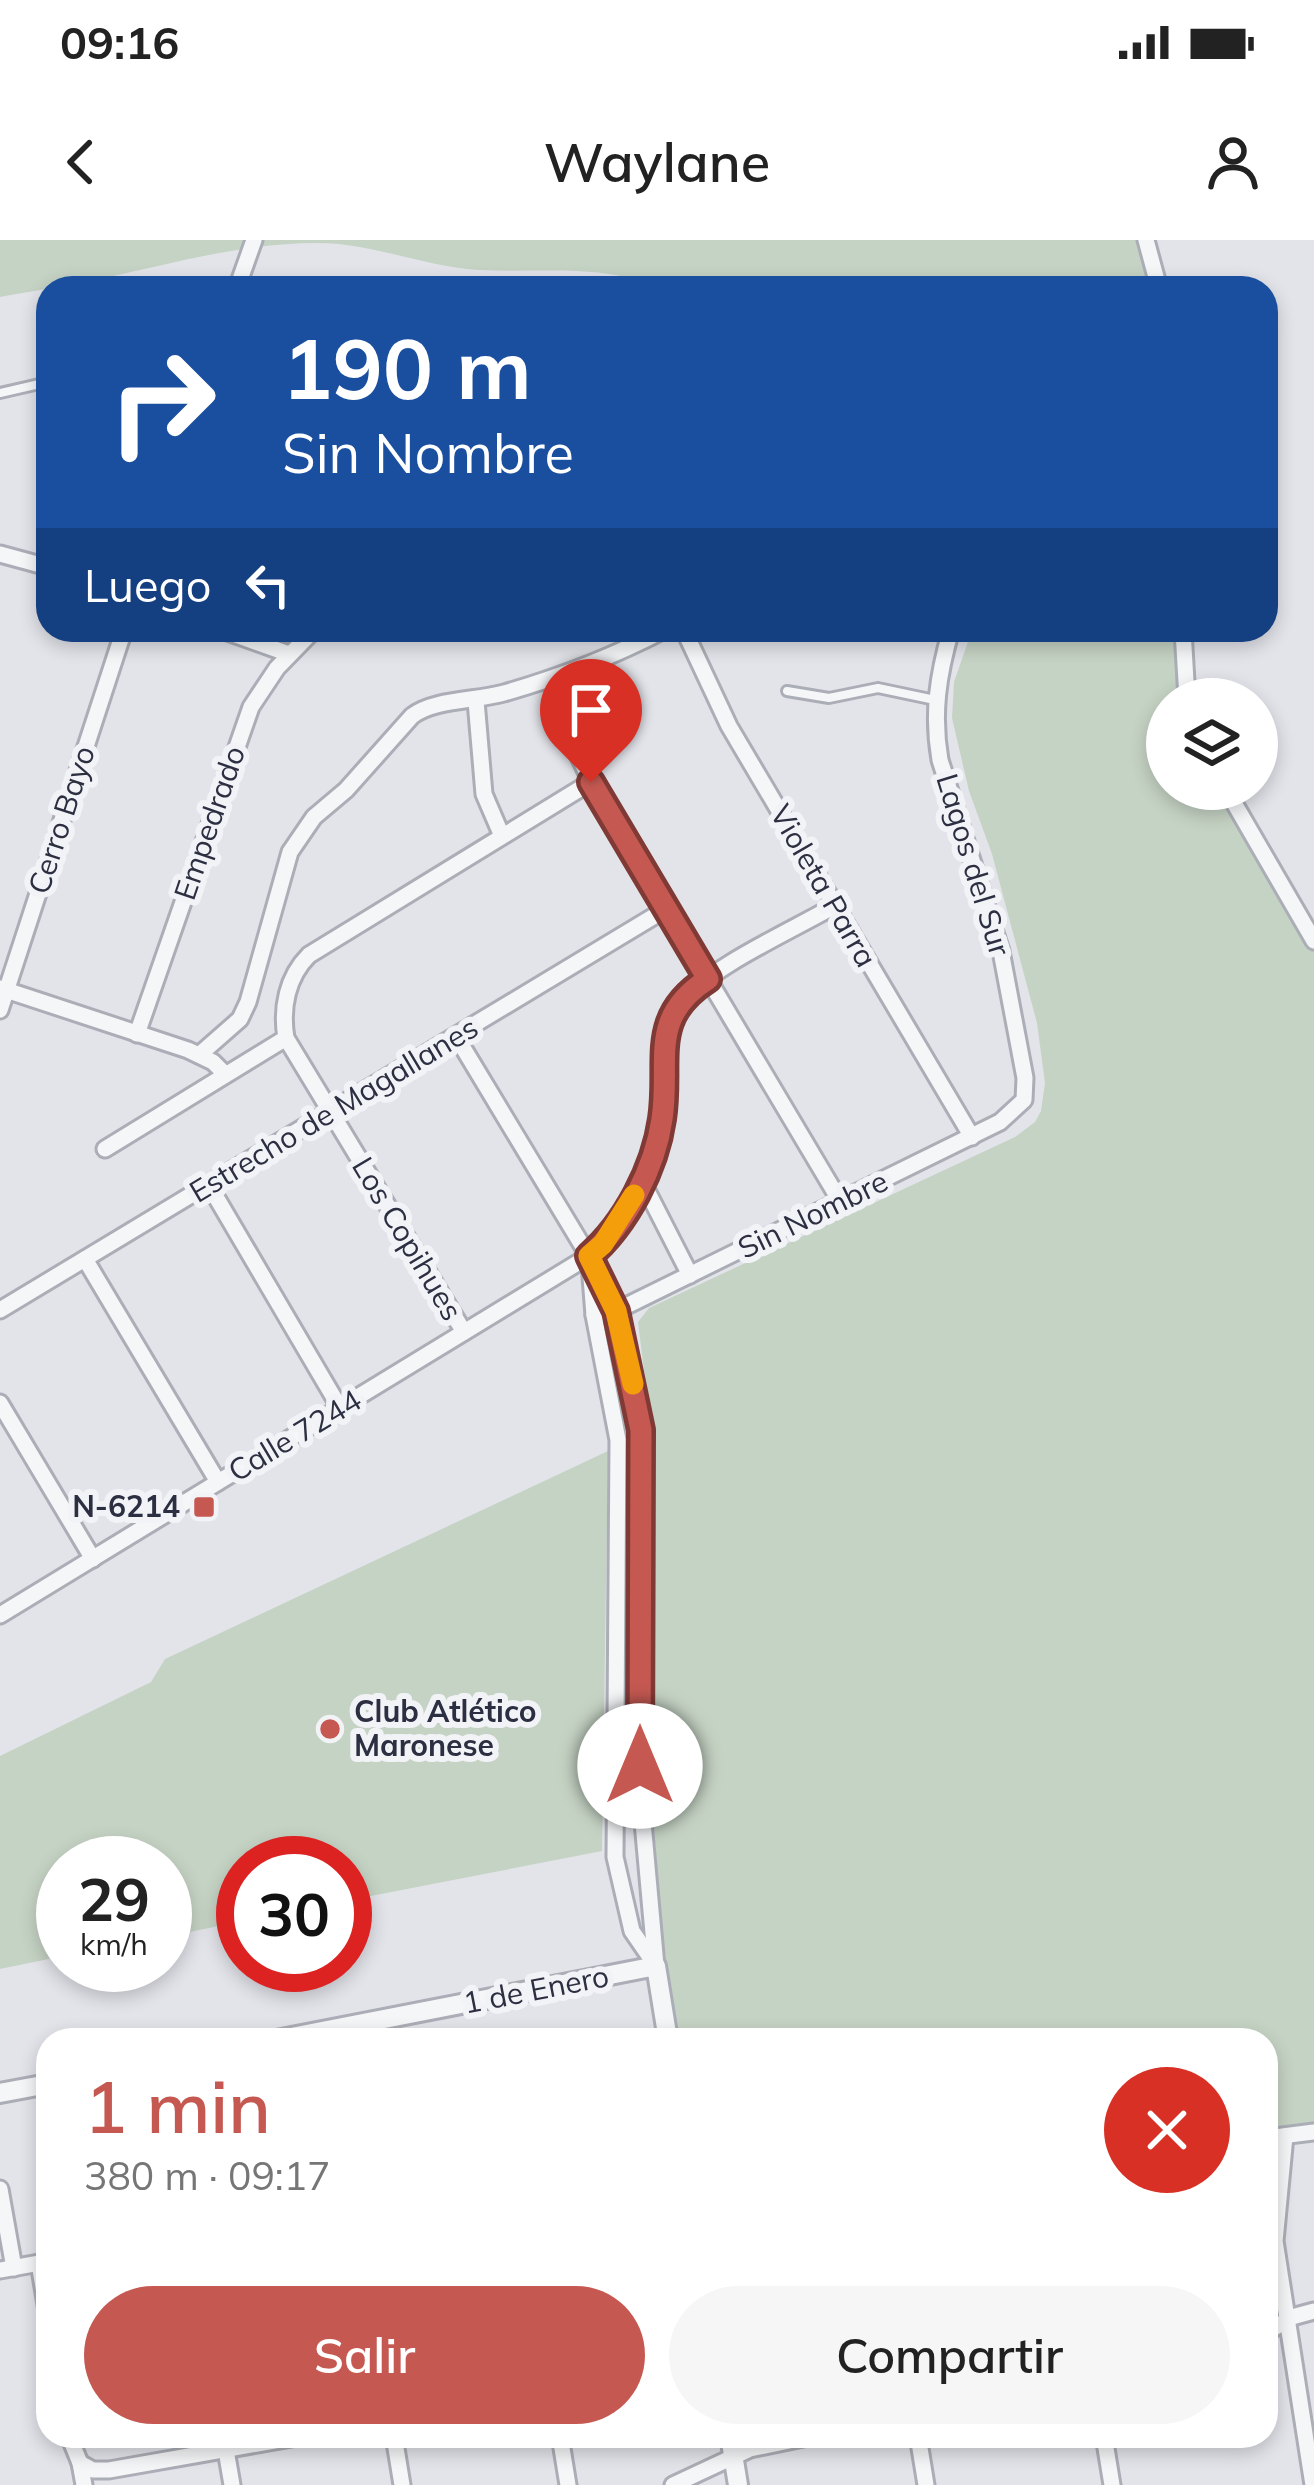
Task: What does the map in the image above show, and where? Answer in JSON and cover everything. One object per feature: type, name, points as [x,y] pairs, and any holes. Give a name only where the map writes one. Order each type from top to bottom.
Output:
[{"type":"street","points":[[241,276],[254,240]]},
{"type":"street","points":[[1146,240],[1156,276]]},
{"type":"street","points":[[0,554],[36,564]]},
{"type":"street","name":"Cerro Bayo","points":[[0,1010],[3,989],[120,642]]},
{"type":"street","points":[[256,642],[289,654]]},
{"type":"street","name":"Empedrado","points":[[137,1034],[242,728],[264,686],[302,642]]},
{"type":"street","points":[[199,1055],[240,1019],[248,1002],[299,834],[412,716],[421,709],[476,701],[558,677],[641,642]]},
{"type":"street","name":"Violeta Parra","points":[[690,642],[729,726],[971,1137]]},
{"type":"street","name":"Lagos del Sur","points":[[948,642],[935,700],[940,760],[1001,951],[1025,1078],[1024,1100]]},
{"type":"street","points":[[1184,642],[1186,678]]},
{"type":"street","points":[[558,677],[573,744],[591,782],[840,1201]]},
{"type":"street","points":[[476,701],[484,794],[502,836],[591,782]]},
{"type":"street","points":[[1238,810],[1314,941]]},
{"type":"street","name":"Los Copihues","points":[[464,1333],[286,1038],[283,1019],[291,980],[309,955],[502,836]]},
{"type":"street","points":[[656,1966],[632,1931],[615,1858],[620,1466],[615,1415],[594,1315],[589,1256],[615,1228],[641,1181],[661,1126],[663,1042],[668,1023],[686,996],[833,906]]},
{"type":"street","name":"Estrecho de Magallanes","points":[[0,1310],[667,909]]},
{"type":"street","points":[[3,989],[199,1055],[225,1074]]},
{"type":"street","points":[[456,1036],[589,1256],[616,1311],[641,1430],[640,1783],[666,2028]]},
{"type":"street","points":[[105,1149],[286,1038]]},
{"type":"street","name":"Sin Nombre","points":[[594,1315],[616,1311],[971,1137],[1010,1116],[1024,1100]]},
{"type":"street","points":[[641,1181],[690,1275]]},
{"type":"street","points":[[209,1185],[340,1408]]},
{"type":"street","name":"Calle 7244","points":[[0,1615],[589,1256]]},
{"type":"street","points":[[85,1258],[218,1482]]},
{"type":"street","points":[[0,1403],[93,1558]]},
{"type":"street","name":"1 de Enero","points":[[363,2028],[656,1966]]},
{"type":"street","points":[[0,2093],[36,2086]]},
{"type":"street","points":[[1278,2137],[1314,2132]]},
{"type":"street","points":[[1278,2196],[1285,2136]]},
{"type":"street","points":[[0,2189],[7,2269]]},
{"type":"street","points":[[1278,2249],[1313,2485]]},
{"type":"street","points":[[1278,2325],[1314,2311]]},
{"type":"street","points":[[74,2448],[84,2485]]},
{"type":"street","points":[[80,2463],[93,2470],[109,2470],[237,2448]]},
{"type":"street","points":[[396,2448],[402,2485]]},
{"type":"street","points":[[562,2448],[568,2485]]},
{"type":"street","points":[[674,2485],[729,2448]]},
{"type":"street","points":[[732,2448],[738,2485]]},
{"type":"street","points":[[920,2448],[926,2485]]},
{"type":"street","points":[[1106,2448],[1112,2485]]},
{"type":"street","points":[[226,2450],[232,2485]]},
{"type":"lane","points":[[0,393],[36,385]]},
{"type":"lane","points":[[787,691],[829,698],[878,688],[935,700]]},
{"type":"green space","points":[[0,240],[1146,240],[1156,276],[621,276],[459,268],[317,243],[238,250],[114,276],[36,276],[36,291],[0,297]]},
{"type":"green space","points":[[968,642],[1184,642],[1186,678],[1146,678],[1146,810],[1238,810],[1314,941],[1314,2124],[1278,2129],[1278,2028],[676,2028],[663,1939],[649,1769],[655,1461],[638,1322],[649,1308],[1015,1137],[1041,1111],[1045,1083],[1037,1023],[952,718],[954,682]]},
{"type":"green space","name":"Club Atlético Maronese","points":[[608,1451],[602,1851],[372,1896],[372,1836],[216,1836],[216,1927],[192,1931],[192,1836],[36,1836],[36,1962],[0,1969],[0,1756],[151,1682],[165,1659]]},
{"type":"slow traffic","points":[[633,1384],[616,1311],[589,1256],[603,1244],[634,1195]]},
{"type":"place","name":"N-6214","points":[[204,1507]]},
{"type":"place","name":"Club Atlético Maronese","points":[[330,1729]]},
{"type":"route","points":[[591,782],[708,979],[676,1007],[668,1023],[662,1061],[664,1103],[653,1154],[627,1210],[589,1256],[616,1311],[641,1430],[640,1766]]}]
